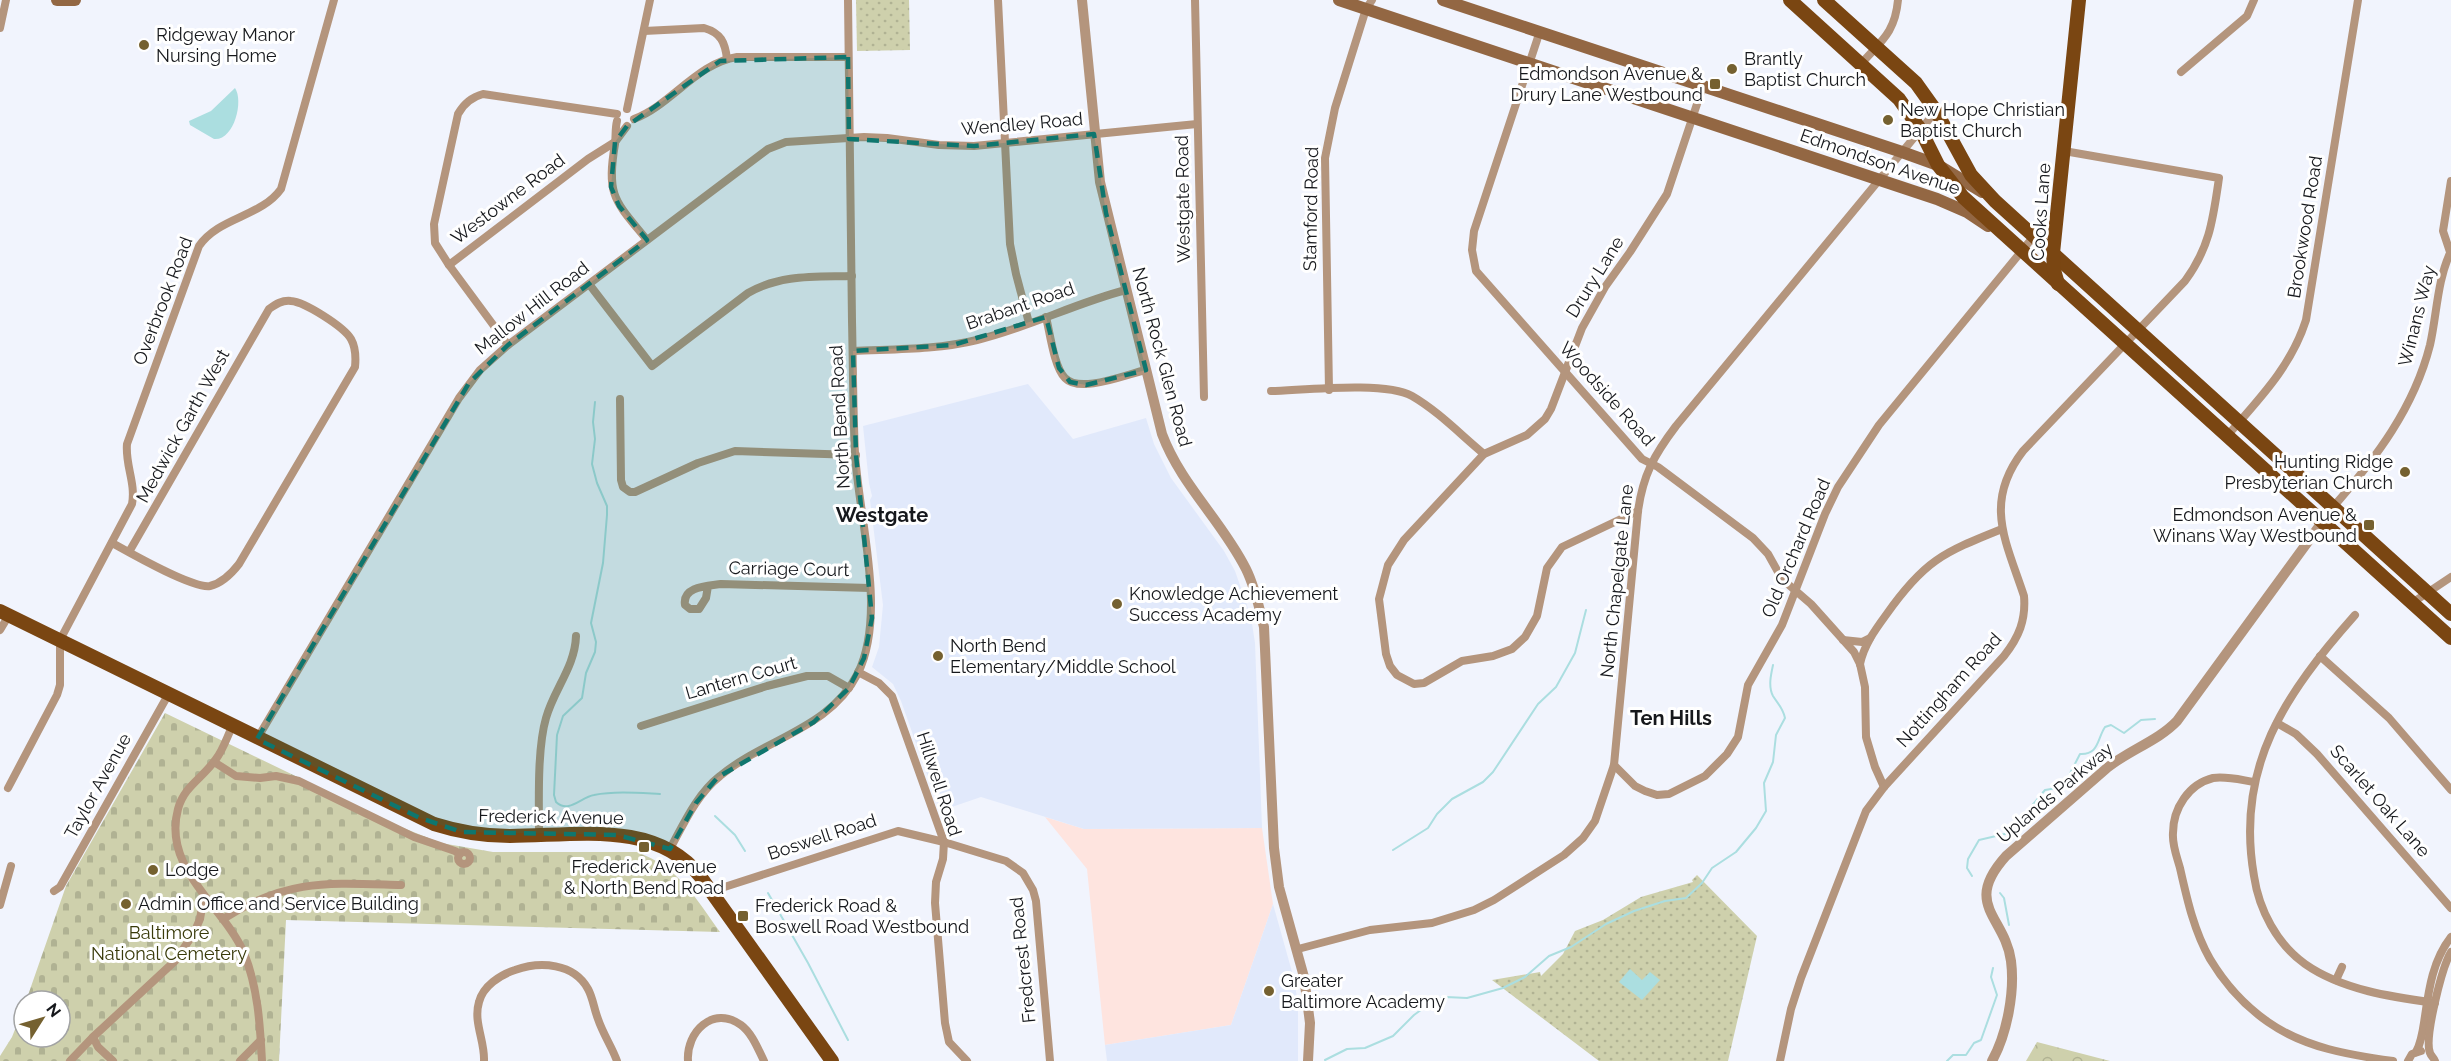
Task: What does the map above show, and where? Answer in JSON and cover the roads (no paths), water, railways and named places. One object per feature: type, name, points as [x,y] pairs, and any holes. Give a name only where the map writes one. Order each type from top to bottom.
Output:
[{"type":"main road","points":[[57,0],[75,0]]},
{"type":"main road","name":"Edmondson Avenue","points":[[1339,0],[1369,4],[1530,63],[1954,205],[2009,240],[2022,251],[2451,638]]},
{"type":"main road","name":"Edmondson Avenue","points":[[1443,0],[1938,165],[1995,201],[2451,614]]},
{"type":"main road","points":[[1790,0],[1899,99],[1920,129],[1938,165],[1963,197],[2009,240]]},
{"type":"main road","points":[[1824,0],[1916,83],[1936,111],[1971,175],[1995,201]]},
{"type":"main road","name":"Cooks Lane","points":[[2058,284],[2053,253],[2079,0]]},
{"type":"main road","name":"Frederick Avenue","points":[[4,613],[232,727],[434,824],[474,834],[634,836],[669,849],[692,866],[712,891],[831,1061]]},
{"type":"street","points":[[0,28],[6,0]]},
{"type":"street","name":"Overbrook Road","points":[[60,640],[129,513],[134,496],[134,486],[126,462],[127,444],[199,246],[211,232],[263,205],[281,189],[334,0]]},
{"type":"street","points":[[627,109],[650,0]]},
{"type":"street","name":"North Bend Road","points":[[669,849],[696,803],[718,777],[749,755],[814,722],[838,702],[858,672],[871,634],[870,588],[855,455],[848,0]]},
{"type":"street","points":[[998,0],[1010,244],[1029,323]]},
{"type":"street","name":"North Rock Glen Road","points":[[1082,0],[1102,193],[1162,434],[1183,477],[1236,551],[1246,569],[1259,604],[1266,650],[1274,848],[1279,887],[1298,949],[1308,1000],[1310,1023],[1308,1061]]},
{"type":"street","name":"Westgate Road","points":[[1195,0],[1204,397]]},
{"type":"street","points":[[1861,64],[1895,22],[1898,0]]},
{"type":"street","points":[[2181,72],[2247,16],[2254,0]]},
{"type":"street","name":"Brookwood Road","points":[[2227,436],[2287,364],[2306,320],[2358,0]]},
{"type":"street","name":"Stamford Road","points":[[1329,390],[1325,158],[1335,108],[1369,4]]},
{"type":"street","points":[[644,31],[704,28],[711,30],[725,45],[727,59]]},
{"type":"street","name":"Woodside Road","points":[[1540,31],[1474,231],[1473,261],[1476,272],[1642,459],[1753,538],[1768,554],[1782,579],[1811,604],[1843,640],[1860,663],[1866,698],[1866,737],[1884,787]]},
{"type":"street","points":[[508,345],[449,266],[435,243],[434,224],[455,121],[462,107],[474,96],[483,94],[617,118],[622,125],[648,114],[712,66],[727,59],[848,57]]},
{"type":"street","name":"Drury Lane","points":[[1638,511],[1572,541],[1558,552],[1547,568],[1538,616],[1518,644],[1493,656],[1462,661],[1424,683],[1414,684],[1406,681],[1390,666],[1386,654],[1379,599],[1384,577],[1396,551],[1484,454],[1517,441],[1545,419],[1557,398],[1578,337],[1605,287],[1667,194],[1703,86]]},
{"type":"street","points":[[627,109],[622,110],[617,118],[611,162],[611,187],[614,197],[647,240]]},
{"type":"street","points":[[615,141],[631,122],[632,112],[627,109]]},
{"type":"street","name":"North Chapelgate Lane","points":[[1298,949],[1370,930],[1432,923],[1474,910],[1494,900],[1564,855],[1583,838],[1595,821],[1614,765],[1638,511],[1644,476],[1650,463],[1676,426],[1936,111]]},
{"type":"street","name":"Wendley Road","points":[[849,139],[887,138],[958,147],[1197,124]]},
{"type":"street","name":"Mallow Hill Road","points":[[257,739],[459,398],[480,370],[508,345],[777,145],[800,141],[849,139]]},
{"type":"street","name":"Westowne Road","points":[[449,266],[588,159],[615,141]]},
{"type":"street","name":"Nottingham Road","points":[[1780,1061],[1791,1009],[1801,978],[1866,811],[1884,787],[2004,656],[2020,634],[2025,607],[2024,596],[1999,516],[2003,486],[2014,463],[2185,281],[2200,260],[2210,236],[2218,178],[2064,151]]},
{"type":"street","name":"Westowne Road","points":[[588,159],[611,162]]},
{"type":"street","points":[[2451,181],[2443,231],[2451,252]]},
{"type":"street","name":"Old Orchard Road","points":[[1614,765],[1635,786],[1657,795],[1682,789],[1713,770],[1734,746],[1748,685],[1776,638],[1825,514],[1865,443],[2034,236]]},
{"type":"street","name":"Winans Way","points":[[2334,506],[2375,458],[2406,408],[2416,387],[2429,346],[2439,292],[2451,252]]},
{"type":"street","points":[[589,284],[652,366],[748,293],[761,286],[787,278],[852,276]]},
{"type":"street","name":"Brabant Road","points":[[853,351],[931,348],[997,335],[1081,302],[1126,290]]},
{"type":"street","name":"Medwick Garth West","points":[[281,301],[293,301],[303,304],[347,333],[355,347],[355,367],[239,564],[225,579],[209,586],[195,584],[129,552],[264,315],[281,301]]},
{"type":"street","points":[[1046,317],[1059,368],[1070,382],[1086,385],[1146,369]]},
{"type":"street","points":[[1271,391],[1371,388],[1400,391],[1424,404],[1484,454]]},
{"type":"street","points":[[620,399],[621,480],[626,490],[630,492],[635,492],[698,463],[735,451],[855,455]]},
{"type":"street","name":"Uplands Parkway","points":[[1992,1061],[2005,1026],[2012,976],[2008,950],[1987,901],[1987,891],[1993,872],[2006,856],[2114,762],[2160,736],[2177,721],[2334,506]]},
{"type":"street","points":[[1860,663],[1869,638],[1906,586],[1923,569],[1956,548],[2002,529]]},
{"type":"street","points":[[112,543],[129,552]]},
{"type":"street","points":[[2412,603],[2451,577]]},
{"type":"street","name":"Carriage Court","points":[[708,586],[731,583],[870,588]]},
{"type":"street","points":[[0,630],[4,613]]},
{"type":"street","points":[[2355,615],[2320,656],[2289,699],[2261,759],[2254,782],[2250,813],[2250,847],[2255,882],[2265,914],[2280,940],[2306,965],[2336,980],[2366,990],[2431,1003]]},
{"type":"street","points":[[539,835],[539,785],[545,721],[557,690],[571,665],[576,636]]},
{"type":"street","points":[[1843,640],[1862,642],[1869,638]]},
{"type":"street","points":[[8,788],[57,695],[60,685],[60,640]]},
{"type":"street","points":[[2320,656],[2389,718],[2451,790]]},
{"type":"street","name":"Hillwell Road","points":[[858,672],[879,683],[892,696],[944,842],[936,882],[935,903],[945,1023],[950,1042],[967,1061]]},
{"type":"street","name":"Lantern Court","points":[[641,726],[767,686],[807,676],[828,675],[849,687]]},
{"type":"street","name":"Taylor Avenue","points":[[54,891],[60,887],[168,695]]},
{"type":"street","name":"Scarlet Oak Lane","points":[[2277,723],[2296,734],[2317,754],[2451,908]]},
{"type":"street","points":[[232,727],[214,762],[183,794],[177,810],[175,826],[182,862],[204,896],[235,936],[250,969],[257,1000],[262,1061]]},
{"type":"street","points":[[214,762],[237,776],[260,778],[276,776],[299,782],[414,837],[460,854]]},
{"type":"street","points":[[2254,782],[2224,778],[2208,780],[2190,792],[2176,813],[2173,833],[2190,911],[2205,949],[2224,980],[2243,1001],[2283,1031],[2308,1043],[2394,1061],[2411,1057],[2433,1058],[2429,1039],[2437,961],[2451,937]]},
{"type":"street","name":"Boswell Road","points":[[712,891],[889,833],[908,832],[944,842]]},
{"type":"street","name":"Fredcrest Road","points":[[944,842],[1006,861],[1023,873],[1029,882],[1036,901],[1050,1061]]},
{"type":"street","points":[[0,905],[11,866]]},
{"type":"street","points":[[223,919],[256,900],[299,886],[328,883],[401,885]]},
{"type":"street","points":[[70,1061],[179,957],[200,920],[204,896]]},
{"type":"street","points":[[2411,1057],[2422,1036],[2441,974],[2451,952]]},
{"type":"street","points":[[484,1061],[477,1019],[481,995],[489,985],[509,972],[540,965],[563,968],[581,979],[588,989],[597,1017],[617,1061]]},
{"type":"street","points":[[2336,980],[2342,967]]},
{"type":"street","points":[[688,1061],[688,1050],[693,1035],[704,1023],[719,1019],[734,1021],[741,1025],[752,1038],[764,1061]]},
{"type":"street","points":[[93,1037],[98,1047],[113,1061]]},
{"type":"street","points":[[240,1061],[261,1040]]},
{"type":"water","points":[[235,88],[238,94],[238,110],[227,134],[214,139],[190,125],[189,121],[211,111]]},
{"type":"water","points":[[1630,969],[1642,980],[1650,972],[1660,980],[1642,1000],[1619,982]]},
{"type":"waterway","points":[[595,402],[592,464],[607,506],[603,563],[591,623],[596,642],[595,652],[586,673],[582,698],[563,716],[557,735],[554,795],[556,802],[570,806],[589,796],[602,794],[660,794]]},
{"type":"waterway","points":[[1393,850],[1428,828],[1437,814],[1452,799],[1483,782],[1493,772],[1538,704],[1556,687],[1575,653],[1586,610]]},
{"type":"waterway","points":[[1325,1060],[1347,1049],[1365,1048],[1393,1036],[1414,1015],[1436,999],[1467,998],[1503,988],[1525,977],[1549,956],[1571,947],[1606,924],[1634,911],[1665,901],[1686,898],[1702,883],[1712,868],[1736,852],[1756,828],[1766,811],[1764,783],[1773,762],[1776,735],[1785,718],[1771,689],[1773,665]]},
{"type":"waterway","points":[[1972,876],[1967,868],[1968,859],[1979,840],[2009,833],[2045,790],[2063,787],[2080,754],[2086,754],[2094,749],[2105,727],[2111,725],[2124,733],[2141,720],[2155,719]]},
{"type":"waterway","points":[[715,816],[735,835],[745,851]]},
{"type":"waterway","points":[[768,893],[848,1040]]},
{"type":"waterway","points":[[2000,893],[2004,898],[2009,925]]},
{"type":"waterway","points":[[1947,1061],[1953,1055],[1966,1055],[1974,1043],[1981,1040],[1997,995],[1991,977],[1993,968]]},
{"type":"place","name":"Ridgeway Manor Nursing Home","points":[[144,45]]},
{"type":"place","name":"Brantly Baptist Church","points":[[1732,69]]},
{"type":"place","name":"Edmondson Avenue & Drury Lane Westbound","points":[[1715,84]]},
{"type":"place","name":"New Hope Christian Baptist Church","points":[[1888,120]]},
{"type":"place","name":"Hunting Ridge Presbyterian Church","points":[[2405,472]]},
{"type":"place","name":"Edmondson Avenue & Winans Way Westbound","points":[[2369,525]]},
{"type":"place","name":"Knowledge Achievement Success Academy","points":[[1117,604]]},
{"type":"place","name":"North Bend Elementary/Middle School","points":[[938,656]]},
{"type":"place","name":"Frederick Avenue & North Bend Road","points":[[644,847]]},
{"type":"place","name":"Lodge","points":[[153,870]]},
{"type":"place","name":"Admin Office and Service Building","points":[[126,904]]},
{"type":"place","name":"Frederick Road & Boswell Road Westbound","points":[[743,916]]},
{"type":"place","name":"Greater Baltimore Academy","points":[[1269,991]]},
{"type":"district","name":"Westgate","points":[[882,515]]},
{"type":"district","name":"Ten Hills","points":[[1671,718]]},
{"type":"park label","name":"Baltimore National Cemetery","points":[[169,943]]}]
